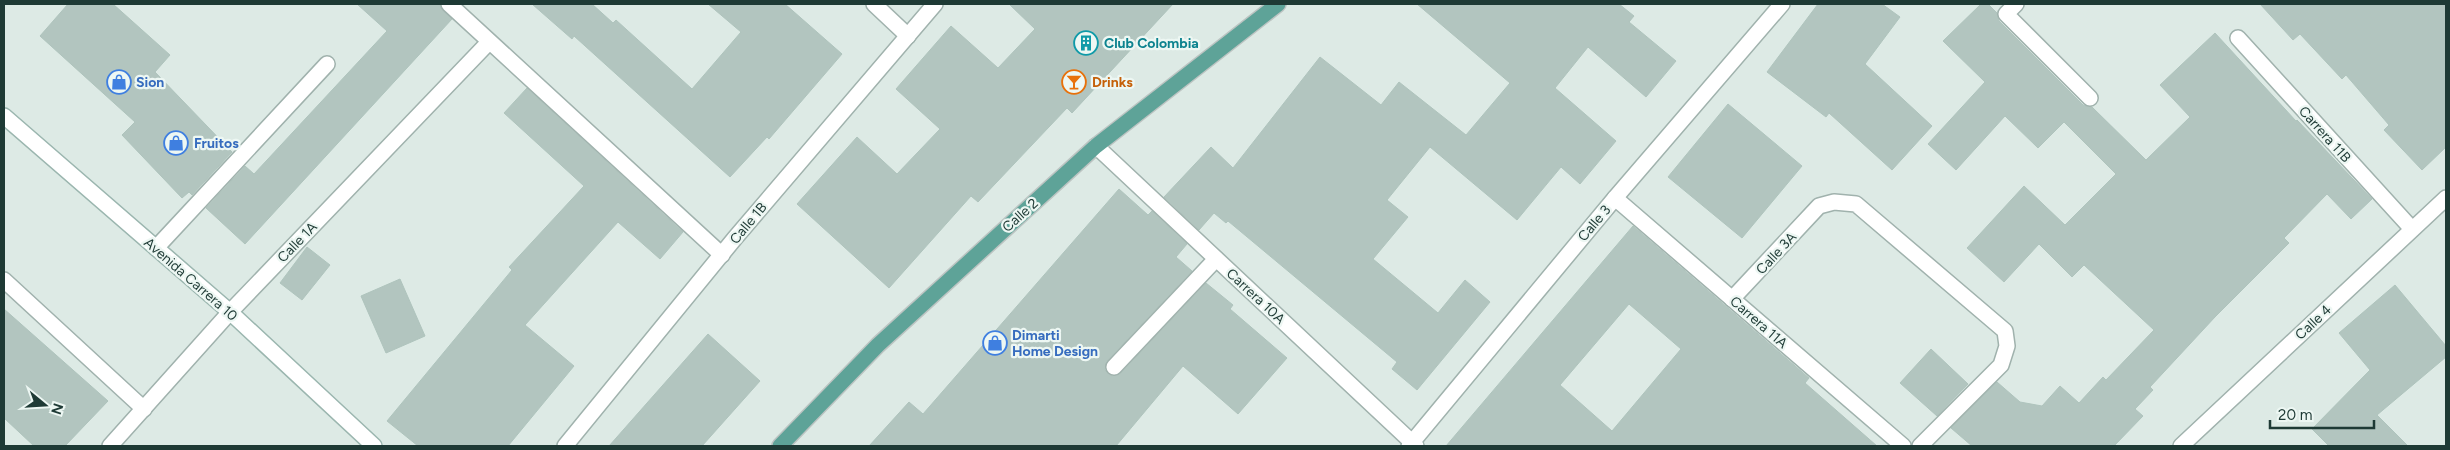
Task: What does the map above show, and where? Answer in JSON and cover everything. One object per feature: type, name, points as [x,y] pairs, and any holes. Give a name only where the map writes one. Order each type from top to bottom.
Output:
[{"type":"main road","name":"Calle 2","points":[[780,446],[878,344],[1096,146],[1278,4]]},
{"type":"street","points":[[450,4],[722,255]]},
{"type":"street","points":[[874,4],[908,36]]},
{"type":"street","name":"Calle 1B","points":[[565,446],[722,255],[935,4]]},
{"type":"street","name":"Calle 3","points":[[1412,445],[1615,198],[1782,4]]},
{"type":"street","points":[[2011,9],[2090,98]]},
{"type":"street","name":"Carrera 11B","points":[[2238,38],[2412,229]]},
{"type":"street","name":"Calle 1A","points":[[110,446],[230,312],[489,42]]},
{"type":"street","points":[[156,248],[327,64]]},
{"type":"street","name":"Avenida Carrera 10","points":[[4,116],[230,312],[374,446]]},
{"type":"street","name":"Carrera 10A","points":[[1096,146],[1412,445]]},
{"type":"street","name":"Carrera 11A","points":[[1615,198],[1903,446]]},
{"type":"street","name":"Calle 4","points":[[2181,446],[2446,198]]},
{"type":"street","name":"Calle 3A","points":[[1732,299],[1819,206],[1834,202],[1856,204],[2005,331],[2007,346],[2001,365],[1920,446]]},
{"type":"street","points":[[1114,367],[1216,259]]},
{"type":"street","points":[[4,280],[144,409]]},
{"type":"building","points":[[68,4],[113,4],[170,55],[155,72],[232,152],[192,195],[189,192],[182,198],[122,135],[135,122],[40,36]]},
{"type":"building","points":[[357,4],[439,4],[452,19],[245,244],[206,208],[245,166],[254,174],[387,31]]},
{"type":"building","points":[[532,4],[592,4],[613,23],[616,20],[692,89],[741,32],[708,4],[785,4],[842,54],[769,139],[767,137],[730,177],[574,36],[572,39]]},
{"type":"building","points":[[1009,4],[1173,4],[1072,113],[1067,108],[978,202],[971,196],[889,288],[797,204],[857,137],[897,174],[940,129],[896,89],[951,26],[998,68],[1035,29]]},
{"type":"building","points":[[1417,4],[1619,4],[1634,16],[1629,22],[1676,61],[1646,97],[1588,47],[1555,88],[1616,141],[1580,184],[1561,167],[1517,220],[1430,147],[1387,200],[1408,217],[1373,259],[1438,313],[1465,280],[1490,302],[1417,390],[1392,369],[1397,362],[1228,221],[1226,223],[1214,213],[1199,230],[1164,197],[1211,147],[1233,168],[1320,57],[1381,105],[1399,82],[1466,135],[1510,83]]},
{"type":"building","points":[[1818,4],[1882,4],[1900,17],[1865,64],[1932,126],[1892,170],[1829,113],[1826,117],[1767,72]]},
{"type":"building","points":[[1981,4],[1988,4],[1997,13],[1999,21],[2083,105],[2092,107],[2146,160],[2190,117],[2160,85],[2215,33],[2296,121],[2372,199],[2351,219],[2327,194],[2284,238],[2289,243],[2215,317],[2150,387],[2153,390],[2135,409],[2143,416],[2114,446],[1972,446],[1951,428],[1997,382],[2020,402],[2042,406],[2060,386],[2079,403],[2103,377],[2106,380],[2154,330],[2084,265],[2072,277],[2039,244],[2004,282],[1967,248],[2024,186],[2065,225],[2116,174],[2064,122],[2038,148],[2005,116],[1956,170],[1928,144],[1985,82],[1943,41]]},
{"type":"building","points":[[2260,4],[2446,4],[2446,147],[2422,170],[2384,130],[2389,125],[2346,75],[2342,79],[2300,34],[2293,40]]},
{"type":"building","points":[[527,88],[683,232],[660,259],[618,222],[525,325],[574,366],[508,446],[418,446],[387,421],[512,270],[509,267],[584,186],[504,113]]},
{"type":"building","points":[[1728,104],[1802,166],[1742,238],[1668,177]]},
{"type":"building","points":[[1119,189],[1148,215],[1152,211],[1187,244],[1176,257],[1192,271],[1107,361],[1105,370],[1112,376],[1121,373],[1206,283],[1233,305],[1230,309],[1287,358],[1238,414],[1183,366],[1116,446],[869,446],[909,402],[923,414]]},
{"type":"building","points":[[1633,226],[1809,378],[1805,383],[1877,446],[1446,446]],"holes":[[[1629,304],[1681,349],[1612,431],[1560,385]]]},
{"type":"building","points":[[307,247],[330,265],[302,300],[280,283]]},
{"type":"building","points":[[400,279],[425,336],[386,353],[361,296]]},
{"type":"building","points":[[2395,285],[2446,346],[2446,357],[2377,415],[2408,446],[2329,446],[2312,429],[2370,370],[2339,333]]},
{"type":"building","points":[[4,309],[108,401],[65,446],[34,446],[4,418]]},
{"type":"building","points":[[708,334],[760,381],[702,446],[609,446]]},
{"type":"building","points":[[1931,349],[1968,384],[1937,416],[1900,383]]},
{"type":"place","name":"Club Colombia","points":[[1086,43]]},
{"type":"place","name":"Sion","points":[[119,82]]},
{"type":"place","name":"Drinks","points":[[1074,82]]},
{"type":"place","name":"Fruitos","points":[[176,143]]},
{"type":"place","name":"Dimarti Home Design","points":[[995,343]]}]
